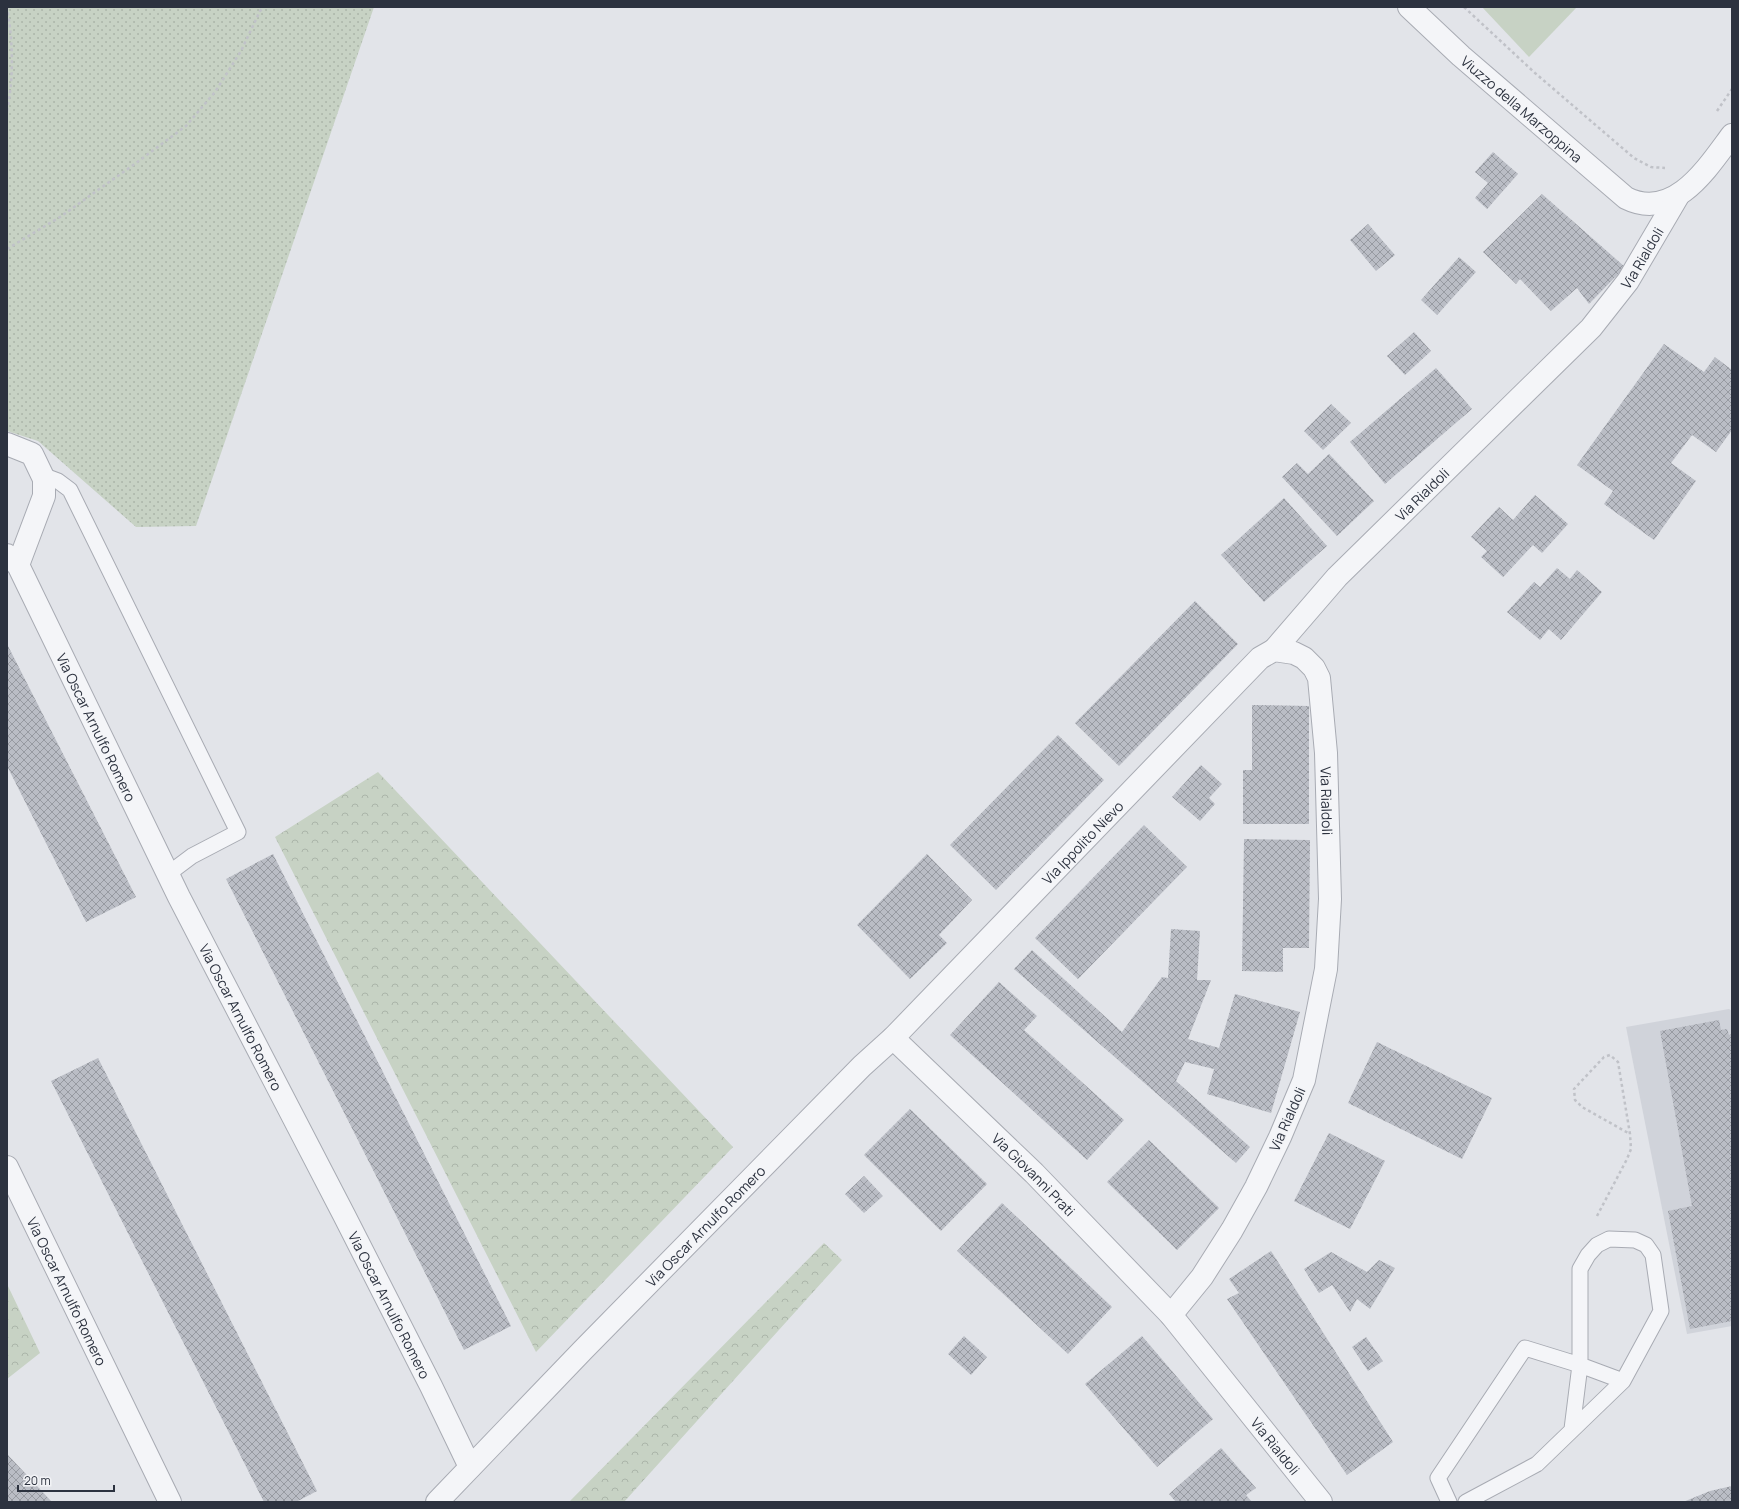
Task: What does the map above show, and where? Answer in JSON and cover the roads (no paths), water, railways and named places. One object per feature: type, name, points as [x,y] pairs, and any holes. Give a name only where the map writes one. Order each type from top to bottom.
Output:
[{"type":"street","name":"Viuzzo della Marzoppina","points":[[1409,7],[1461,56],[1626,198],[1640,203]]},
{"type":"street","name":"Via Rialdoli","points":[[1640,203],[1664,202],[1678,196],[1692,186],[1732,135]]},
{"type":"street","name":"Via Rialdoli","points":[[1274,650],[1337,577],[1591,328],[1628,280],[1678,196]]},
{"type":"street","points":[[7,444],[32,454],[44,479],[44,496],[12,560]]},
{"type":"street","name":"Via Oscar Arnulfo Romero","points":[[12,560],[168,874],[344,1215],[431,1386],[470,1467]]},
{"type":"street","name":"Via Rialdoli","points":[[1274,650],[1294,653],[1304,658],[1314,668],[1319,678],[1326,753],[1330,899],[1326,969],[1304,1080],[1280,1137],[1232,1230],[1202,1277],[1171,1315],[1321,1502]]},
{"type":"street","name":"Via Ippolito Nievo","points":[[893,1038],[1260,658],[1274,650]]},
{"type":"street","name":"Via Oscar Arnulfo Romero","points":[[437,1502],[862,1066],[893,1038]]},
{"type":"street","name":"Via Giovanni Prati","points":[[893,1038],[1034,1172],[1171,1315]]},
{"type":"street","name":"Via Oscar Arnulfo Romero","points":[[7,1167],[170,1502]]},
{"type":"lane","points":[[42,475],[58,481],[70,490],[238,832],[192,856],[168,874]]},
{"type":"lane","points":[[1466,1502],[1537,1464],[1623,1381],[1661,1310],[1653,1255],[1646,1245],[1635,1240],[1609,1239],[1597,1245],[1588,1255],[1580,1269],[1580,1365],[1572,1429]]},
{"type":"lane","points":[[1449,1502],[1438,1478],[1524,1348],[1580,1365],[1623,1381]]}]
